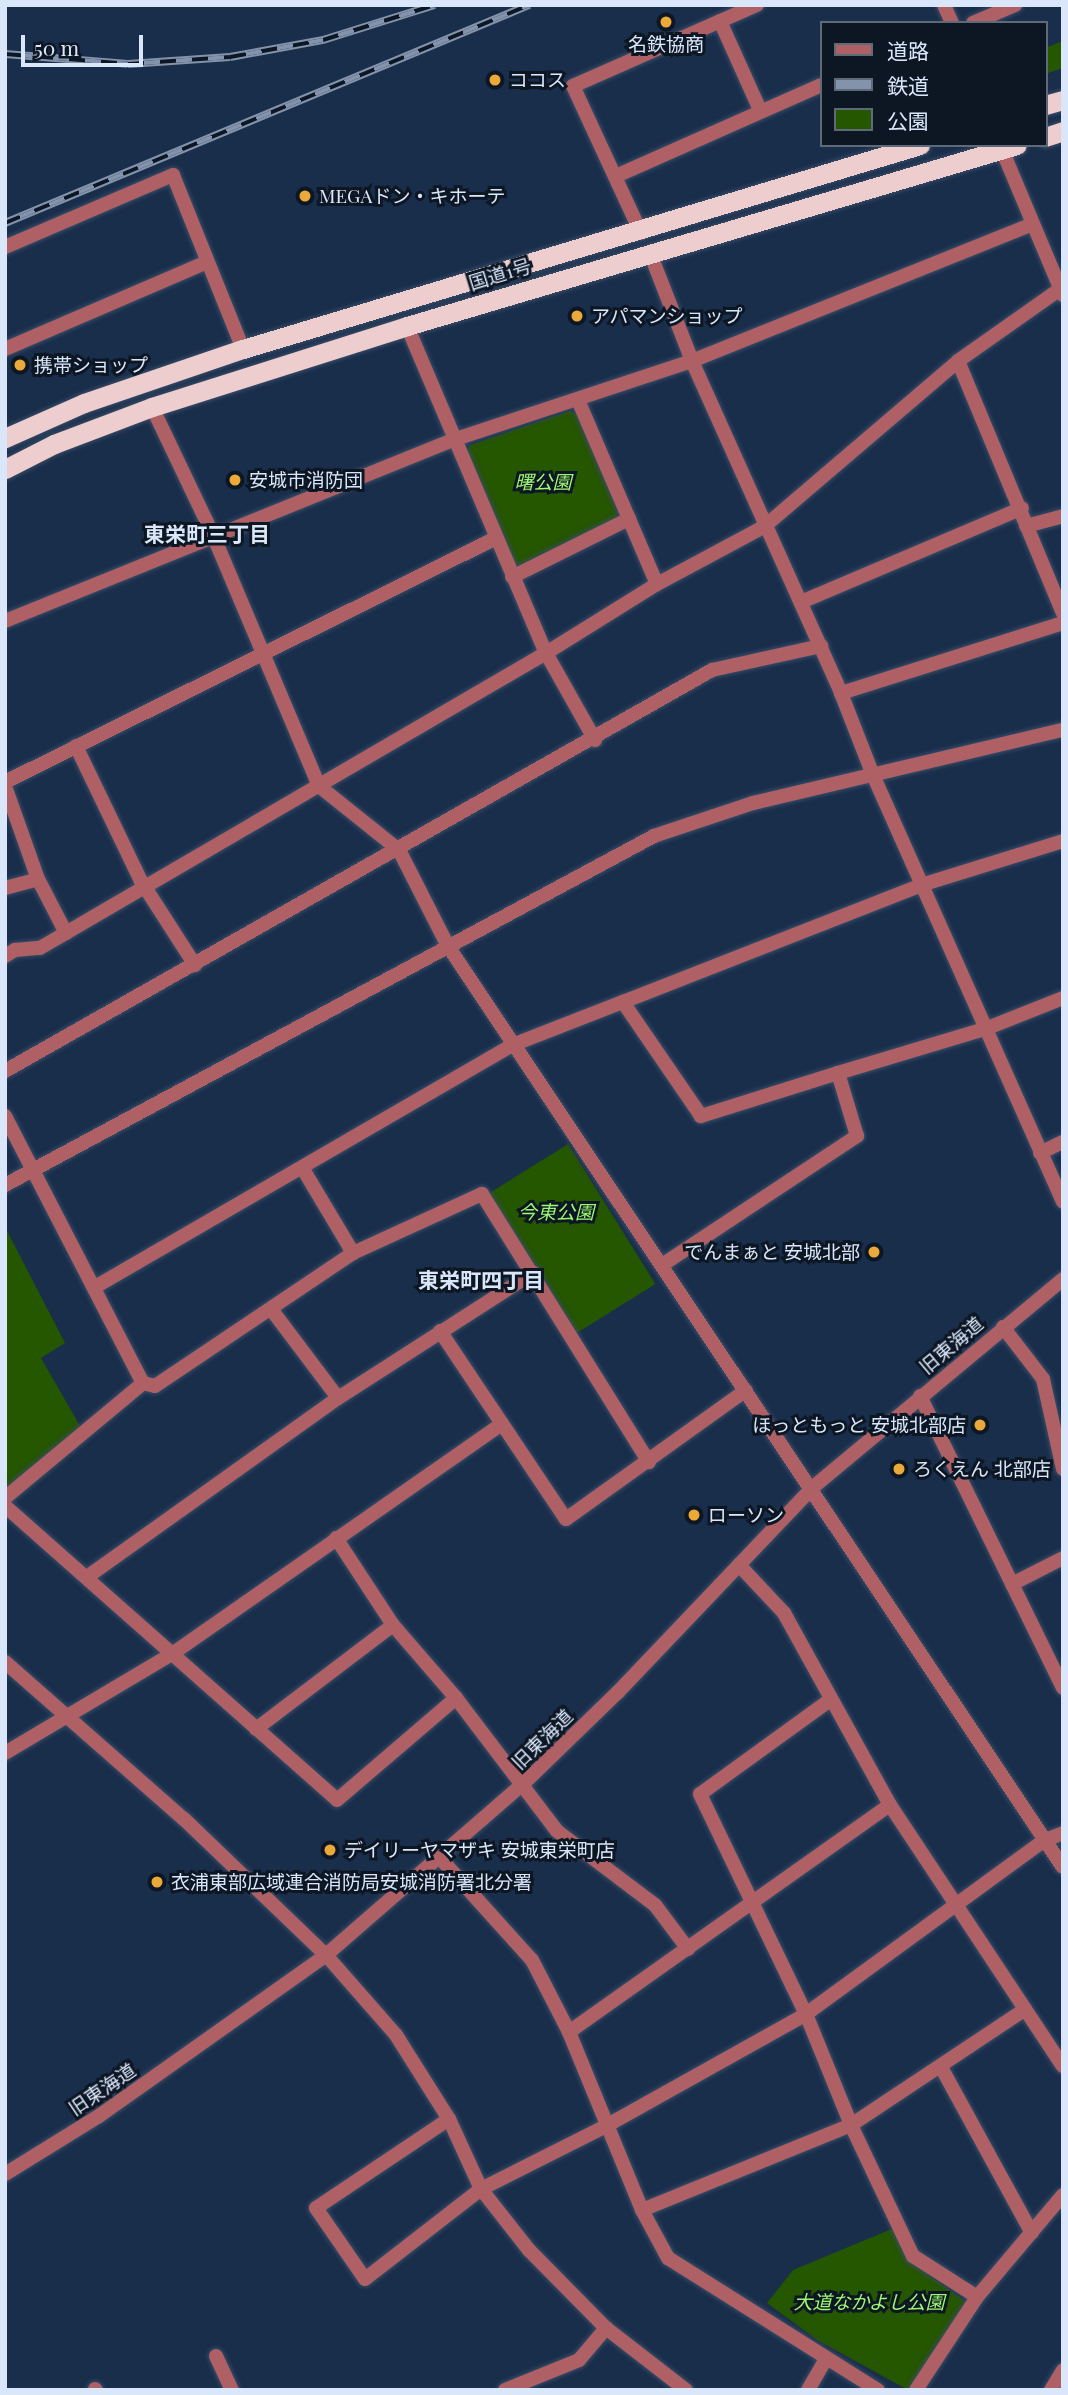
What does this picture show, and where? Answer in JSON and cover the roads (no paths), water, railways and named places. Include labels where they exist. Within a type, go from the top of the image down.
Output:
[{"type":"highway","name":"国道1号","points":[[5,438],[84,403],[243,349],[641,233],[914,147]]},
{"type":"highway","name":"国道1号","points":[[5,469],[54,444],[152,407],[407,326],[1006,147]]},
{"type":"street","points":[[641,233],[573,86],[757,5]]},
{"type":"street","points":[[944,5],[951,21]]},
{"type":"street","points":[[978,21],[1015,5]]},
{"type":"street","points":[[720,21],[760,110]]},
{"type":"street","points":[[616,176],[820,85]]},
{"type":"street","points":[[5,956],[15,950],[40,948],[546,653],[657,583],[765,526],[958,361],[1062,292],[1033,224],[1006,147]]},
{"type":"street","points":[[5,247],[173,175],[243,349]]},
{"type":"street","points":[[5,621],[456,439],[692,361],[1033,224]]},
{"type":"street","points":[[650,253],[692,361],[821,646],[873,775],[1063,1202]]},
{"type":"street","points":[[5,349],[207,262]]},
{"type":"street","points":[[407,326],[456,439],[495,539],[546,653],[595,740]]},
{"type":"street","points":[[958,361],[1022,508],[1063,613]]},
{"type":"street","points":[[578,400],[657,583]]},
{"type":"street","points":[[152,407],[213,535],[261,657],[319,786],[399,850],[448,946],[1063,1867]]},
{"type":"street","points":[[801,602],[1022,508]]},
{"type":"street","points":[[1027,526],[1063,516]]},
{"type":"street","points":[[512,577],[629,519]]},
{"type":"street","points":[[66,933],[38,878],[5,784],[76,746],[261,657],[495,539]]},
{"type":"street","points":[[841,692],[1063,623]]},
{"type":"street","points":[[5,1071],[595,740],[712,670],[821,646]]},
{"type":"street","points":[[5,1185],[654,836],[753,803],[1063,730]]},
{"type":"street","points":[[76,746],[147,886],[195,965]]},
{"type":"street","points":[[94,1287],[303,1169],[515,1044],[921,884],[1063,841]]},
{"type":"street","points":[[5,888],[38,878]]},
{"type":"street","points":[[624,1002],[701,1116],[985,1029],[1063,998]]},
{"type":"street","points":[[662,1265],[852,1142],[857,1136],[838,1073]]},
{"type":"street","points":[[5,1116],[143,1383],[155,1386],[353,1253],[482,1194],[649,1462]]},
{"type":"street","points":[[1040,1153],[1063,1142]]},
{"type":"street","points":[[303,1169],[353,1253]]},
{"type":"street","points":[[87,1577],[338,1398],[533,1273]]},
{"type":"street","name":"旧東海道","points":[[5,2174],[99,2116],[326,1955],[524,1783],[811,1489],[1063,1279]]},
{"type":"street","points":[[271,1309],[338,1398]]},
{"type":"street","points":[[1003,1327],[1043,1379],[1063,1469]]},
{"type":"street","points":[[440,1331],[566,1519],[746,1390]]},
{"type":"street","points":[[5,1498],[143,1383]]},
{"type":"street","points":[[920,1396],[1063,1688]]},
{"type":"street","points":[[5,1753],[172,1654],[502,1423]]},
{"type":"street","points":[[5,1506],[337,1800],[456,1698]]},
{"type":"street","points":[[336,1538],[393,1625],[456,1698],[524,1783],[558,1831],[655,1905],[688,1949]]},
{"type":"street","points":[[1012,1584],[1063,1558]]},
{"type":"street","points":[[739,1565],[784,1613],[890,1805],[1063,2066]]},
{"type":"street","points":[[256,1729],[393,1625]]},
{"type":"street","points":[[5,1662],[184,1819],[326,1955],[396,2035],[449,2119],[481,2189],[529,2250],[606,2328],[687,2390]]},
{"type":"street","points":[[830,1700],[700,1794],[806,2014],[851,2125],[913,2256],[976,2297]]},
{"type":"street","points":[[569,2032],[890,1805]]},
{"type":"street","points":[[449,2119],[316,2208],[365,2278],[481,2189],[606,2126],[806,2014],[1045,1840],[1063,1833]]},
{"type":"street","points":[[440,1858],[532,1960],[569,2032],[642,2210],[668,2258],[878,2390]]},
{"type":"street","points":[[642,2210],[851,2125],[1024,2010]]},
{"type":"street","points":[[941,2067],[1032,2233]]},
{"type":"street","points":[[916,2390],[976,2297],[1063,2195]]},
{"type":"street","points":[[505,2390],[541,2385],[579,2360],[606,2328]]},
{"type":"street","points":[[216,2356],[232,2390]]},
{"type":"street","points":[[808,2390],[827,2359]]},
{"type":"street","points":[[1051,2390],[1063,2370]]},
{"type":"railway","points":[[5,54],[128,64],[230,57],[323,40],[435,5]]},
{"type":"railway","points":[[5,223],[529,5]]},
{"type":"place","name":"名鉄協商","points":[[666,22]]},
{"type":"place","name":"ココス","points":[[495,80]]},
{"type":"place","name":"MEGAドン・キホーテ","points":[[305,196]]},
{"type":"place","name":"アパマンショップ","points":[[577,316]]},
{"type":"place","name":"携帯ショップ","points":[[20,365]]},
{"type":"place","name":"安城市消防団","points":[[235,480]]},
{"type":"place","name":"でんまぁと 安城北部","points":[[874,1252]]},
{"type":"place","name":"ほっともっと 安城北部店","points":[[980,1425]]},
{"type":"place","name":"ろくえん 北部店","points":[[899,1469]]},
{"type":"place","name":"ローソン","points":[[694,1515]]},
{"type":"place","name":"デイリーヤマザキ 安城東栄町店","points":[[330,1850]]},
{"type":"place","name":"衣浦東部広域連合消防局安城消防署北分署","points":[[157,1882]]},
{"type":"district","name":"東栄町三丁目","points":[[207,533]]},
{"type":"district","name":"東栄町四丁目","points":[[481,1279]]},
{"type":"park label","name":"曙公園","points":[[543,482]]},
{"type":"park label","name":"今東公園","points":[[556,1212]]},
{"type":"park label","name":"大道なかよし公園","points":[[869,2302]]}]
